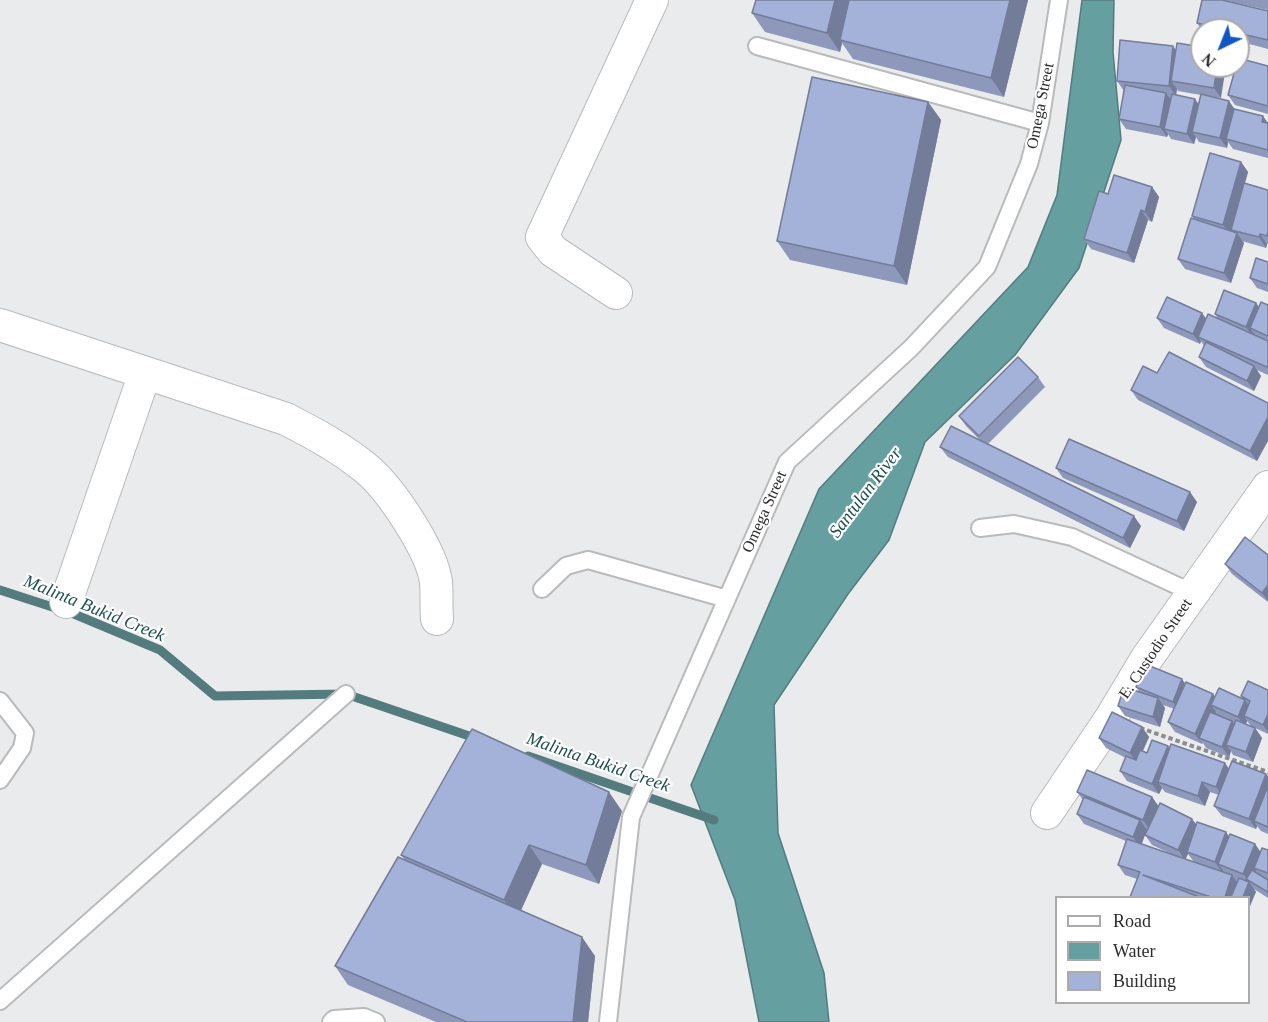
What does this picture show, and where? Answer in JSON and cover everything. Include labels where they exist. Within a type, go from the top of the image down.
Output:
[{"type":"street","points":[[616,293],[553,251],[542,237],[544,228],[652,0]]},
{"type":"street","points":[[0,325],[286,419],[329,441],[369,471],[403,513],[423,545],[436,581],[436,619]]},
{"type":"street","points":[[66,602],[145,373]]},
{"type":"street","name":"E. Custodio Street","points":[[1047,813],[1111,718],[1147,658],[1268,487]]},
{"type":"lane","name":"Omega Street","points":[[608,1022],[633,813],[787,462],[911,348],[987,267],[1029,164],[1040,123],[1059,0]]},
{"type":"lane","points":[[757,46],[1040,123]]},
{"type":"lane","points":[[980,528],[1014,524],[1072,537],[1193,593]]},
{"type":"lane","points":[[542,589],[566,566],[588,560],[727,599]]},
{"type":"lane","points":[[0,1001],[346,694]]},
{"type":"lane","points":[[0,701],[26,733],[22,748],[0,780]]},
{"type":"lane","points":[[333,1021],[364,1017],[376,1022]]},
{"type":"path","points":[[1111,718],[1268,772]]},
{"type":"water","name":"Santulan River","points":[[1082,0],[1114,0],[1113,52],[1121,140],[1079,268],[1015,355],[925,442],[889,540],[848,594],[774,705],[778,833],[824,973],[829,1022],[759,1022],[735,900],[691,785],[819,489],[1028,267],[1057,195]]},
{"type":"building","points":[[756,0],[835,0],[827,33],[752,13]]},
{"type":"building","points":[[849,0],[1010,0],[991,78],[840,40]]},
{"type":"building","points":[[1202,0],[1222,0],[1268,11],[1268,40],[1250,36],[1250,18],[1198,18]]},
{"type":"building","points":[[1120,40],[1173,46],[1169,86],[1117,81]]},
{"type":"building","points":[[1177,43],[1190,45],[1190,78],[1215,78],[1214,88],[1171,81]]},
{"type":"building","points":[[1250,61],[1268,66],[1268,106],[1228,95],[1233,78],[1250,78]]},
{"type":"building","points":[[812,77],[928,102],[894,266],[777,241]]},
{"type":"building","points":[[1125,85],[1166,93],[1160,127],[1119,119]]},
{"type":"building","points":[[1172,94],[1195,99],[1187,134],[1164,129]]},
{"type":"building","points":[[1201,94],[1229,101],[1220,138],[1192,132]]},
{"type":"building","points":[[1234,109],[1263,116],[1262,122],[1268,123],[1268,150],[1226,139]]},
{"type":"building","points":[[1210,153],[1241,162],[1223,225],[1192,216]]},
{"type":"building","points":[[1114,175],[1152,187],[1145,212],[1141,210],[1127,253],[1084,239],[1099,191],[1108,194]]},
{"type":"building","points":[[1244,183],[1268,190],[1267,236],[1260,234],[1259,237],[1231,230]]},
{"type":"building","points":[[1191,218],[1237,233],[1224,273],[1178,259]]},
{"type":"building","points":[[1256,258],[1268,262],[1268,284],[1250,278]]},
{"type":"building","points":[[1224,290],[1256,303],[1246,327],[1215,314]]},
{"type":"building","points":[[1167,297],[1202,313],[1193,334],[1157,318]]},
{"type":"building","points":[[1261,302],[1268,305],[1268,336],[1250,328]]},
{"type":"building","points":[[1208,314],[1268,341],[1267,367],[1198,337]]},
{"type":"building","points":[[1206,342],[1254,366],[1247,381],[1199,357]]},
{"type":"building","points":[[1169,352],[1268,403],[1268,417],[1250,451],[1131,390],[1143,366],[1157,373]]},
{"type":"building","points":[[1018,357],[1038,377],[979,436],[959,416]]},
{"type":"building","points":[[951,426],[1134,516],[1123,538],[940,447]]},
{"type":"building","points":[[1069,439],[1190,492],[1177,521],[1056,468]]},
{"type":"building","points":[[1245,537],[1268,555],[1268,585],[1262,593],[1225,564]]},
{"type":"building","points":[[1145,664],[1182,679],[1173,702],[1136,687]]},
{"type":"building","points":[[1248,681],[1268,690],[1268,714],[1263,725],[1244,716],[1250,701],[1241,696]]},
{"type":"building","points":[[1186,682],[1213,694],[1195,734],[1168,722]]},
{"type":"building","points":[[1124,687],[1158,698],[1153,717],[1118,706]]},
{"type":"building","points":[[1219,688],[1245,700],[1238,717],[1211,705]]},
{"type":"building","points":[[1112,712],[1142,727],[1130,753],[1099,738]]},
{"type":"building","points":[[1210,712],[1232,721],[1222,747],[1199,738]]},
{"type":"building","points":[[1236,720],[1255,728],[1246,752],[1226,745]]},
{"type":"building","points":[[472,729],[609,792],[586,865],[529,845],[504,900],[401,855]]},
{"type":"building","points":[[1152,740],[1168,746],[1152,784],[1120,771],[1126,756],[1136,760],[1140,750],[1147,753]]},
{"type":"building","points":[[1171,744],[1225,763],[1216,787],[1202,782],[1198,796],[1158,782]]},
{"type":"building","points":[[1232,761],[1266,774],[1249,819],[1214,806]]},
{"type":"building","points":[[1087,770],[1152,797],[1143,820],[1077,792]]},
{"type":"building","points":[[1268,786],[1268,827],[1254,821]]},
{"type":"building","points":[[1084,797],[1140,820],[1133,837],[1077,814]]},
{"type":"building","points":[[1160,803],[1192,819],[1178,850],[1145,835]]},
{"type":"building","points":[[1197,822],[1226,832],[1215,862],[1187,852]]},
{"type":"building","points":[[1230,834],[1255,844],[1243,874],[1218,864]]},
{"type":"building","points":[[1127,839],[1232,875],[1225,896],[1208,896],[1143,875],[1196,896],[1130,896],[1140,872],[1118,865]]},
{"type":"building","points":[[1262,848],[1268,850],[1268,873],[1254,868]]},
{"type":"building","points":[[398,857],[582,937],[573,1022],[467,1022],[335,966]]},
{"type":"building","points":[[1252,870],[1268,880],[1268,892],[1246,879]]},
{"type":"building","points":[[1239,878],[1249,882],[1243,896],[1231,896]]},
{"type":"waterway","name":"Malinta Bukid Creek","points":[[0,590],[74,614],[160,650],[215,696],[346,694],[478,739]]},
{"type":"waterway","name":"Malinta Bukid Creek","points":[[528,756],[714,820]]}]
